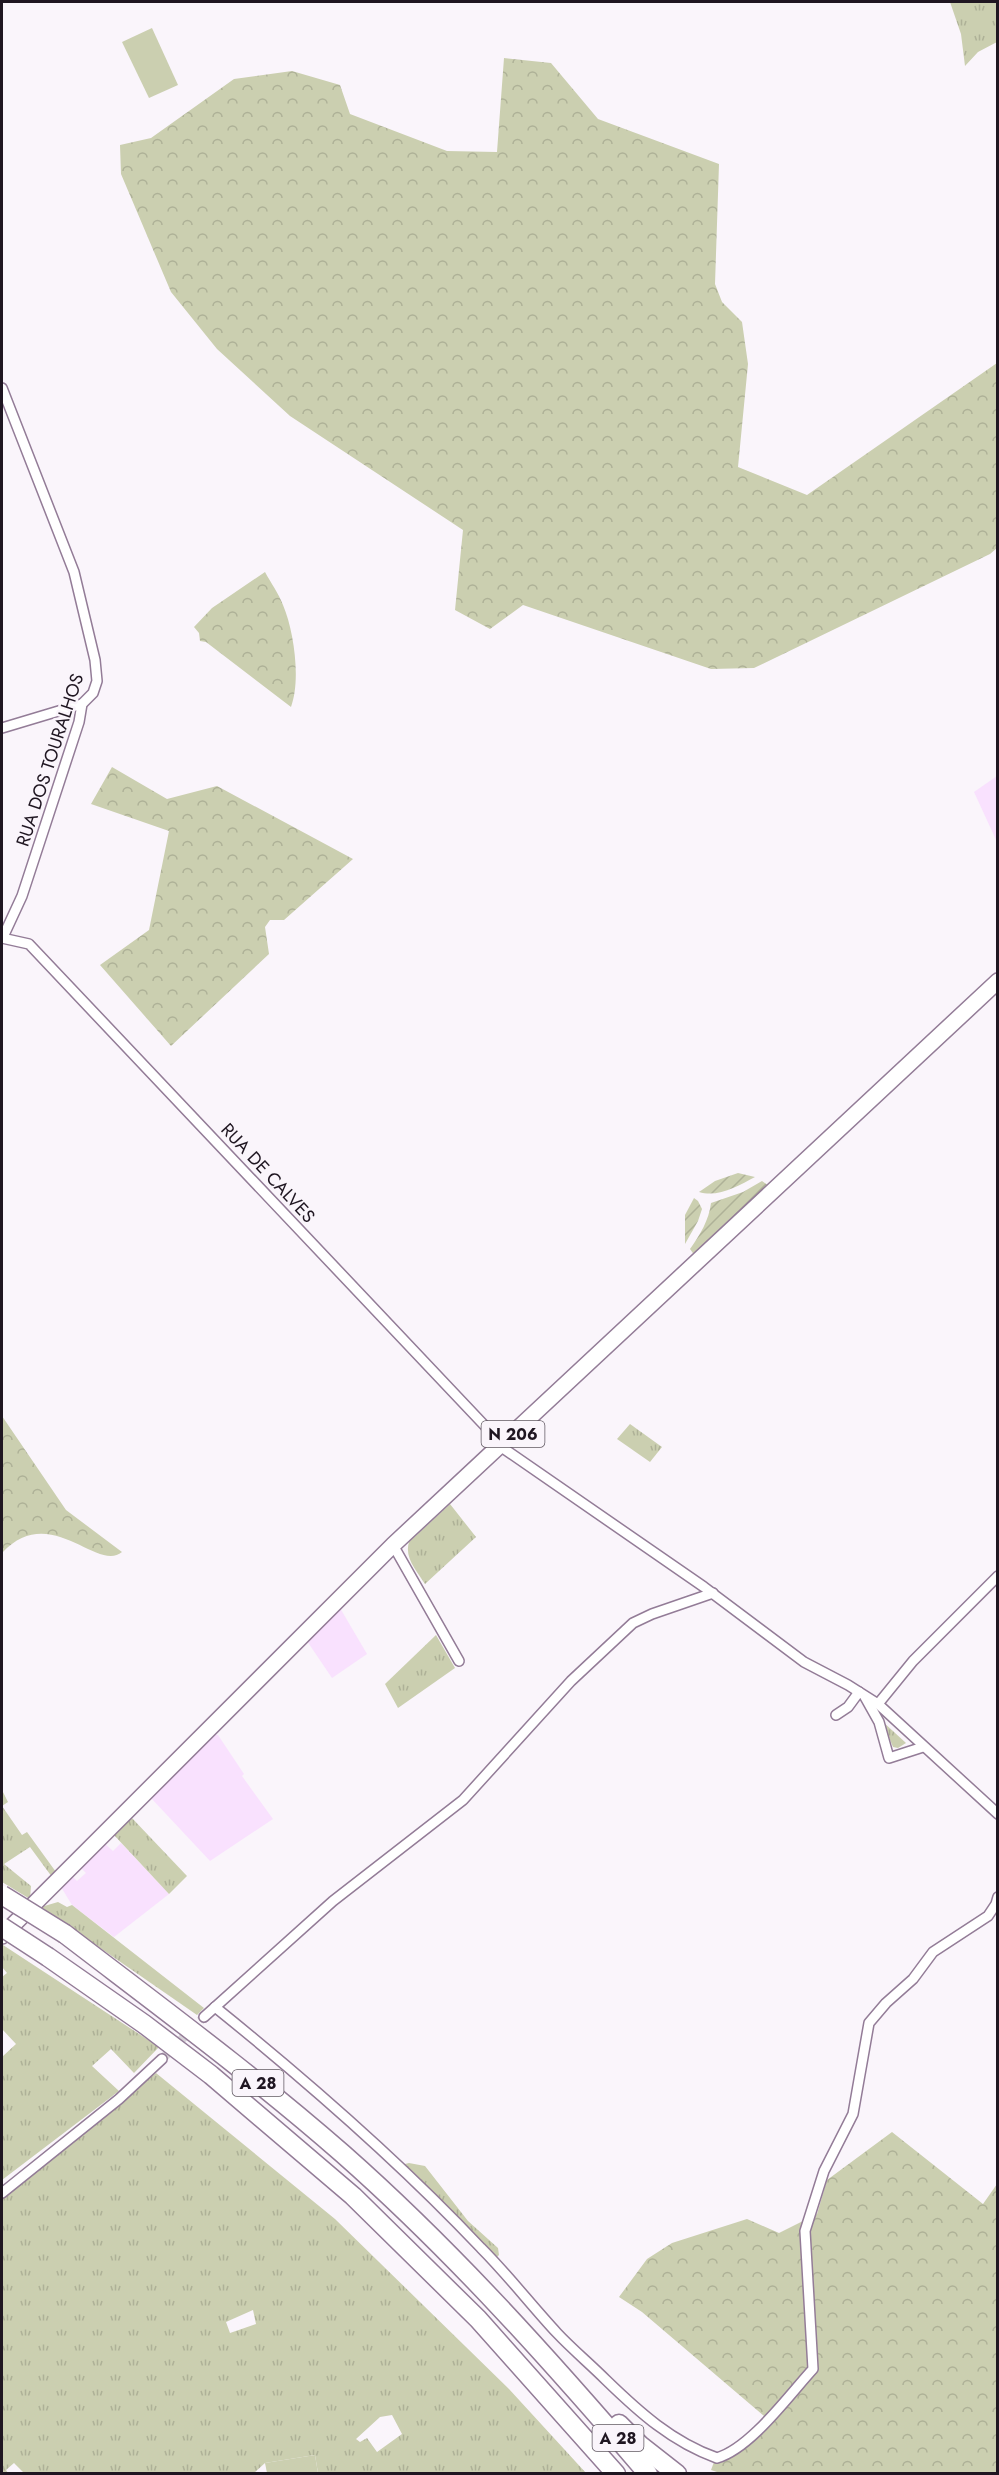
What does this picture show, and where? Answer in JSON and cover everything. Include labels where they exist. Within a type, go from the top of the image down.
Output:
[{"type":"highway","name":"A 28","points":[[2,1895],[65,1934],[271,2092],[345,2156],[449,2254],[587,2403],[648,2474]]},
{"type":"highway","name":"A 28","points":[[2,1927],[144,2024],[211,2075],[353,2196],[478,2319],[616,2474]]},
{"type":"highway","points":[[587,2403],[596,2401],[640,2445],[677,2474]]},
{"type":"main road","name":"N 206","points":[[2,1936],[393,1545],[998,981]]},
{"type":"street","name":"RUA DOS TOURALHOS","points":[[2,388],[74,572],[97,681],[93,693],[82,704],[79,722],[26,886],[2,937]]},
{"type":"street","points":[[2,728],[82,704]]},
{"type":"street","name":"RUA DE CALVES","points":[[2,937],[29,944],[477,1418],[500,1446],[712,1593],[804,1662],[878,1704],[998,1815]]},
{"type":"street","points":[[393,1545],[459,1661]]},
{"type":"street","points":[[878,1704],[913,1661],[998,1576]]},
{"type":"street","points":[[204,2018],[333,1901],[463,1800],[571,1681],[633,1623],[712,1593]]},
{"type":"street","points":[[836,1715],[861,1694],[879,1722],[889,1758],[922,1747]]},
{"type":"street","points":[[215,2007],[287,2066],[430,2196],[482,2248],[558,2334],[628,2402],[675,2438],[717,2458],[726,2455],[754,2433],[813,2369],[805,2231],[824,2171],[853,2114],[869,2023],[886,2003],[913,1979],[933,1952],[988,1916],[998,1896]]},
{"type":"street","points":[[2,2193],[119,2099],[162,2059]]},
{"type":"shaded area","points":[[997,776],[997,842],[974,792]]},
{"type":"shaded area","points":[[340,1608],[367,1654],[332,1678],[307,1641]]},
{"type":"shaded area","points":[[213,1735],[218,1735],[244,1774],[242,1776],[273,1819],[210,1861],[151,1798]]},
{"type":"shaded area","points":[[121,1843],[169,1894],[114,1937],[72,1905],[61,1887],[73,1877],[77,1881],[86,1873],[81,1868],[105,1844],[113,1851]]},
{"type":"green space","points":[[950,2],[997,2],[997,42],[978,52],[965,66],[961,34]]},
{"type":"green space","points":[[152,28],[178,85],[149,98],[122,42]]},
{"type":"green space","points":[[504,58],[551,63],[598,119],[719,164],[715,284],[722,302],[742,322],[748,364],[738,467],[807,495],[997,363],[997,548],[990,554],[754,668],[711,669],[523,605],[490,629],[455,610],[463,530],[290,416],[217,349],[171,292],[121,174],[120,145],[151,138],[234,79],[292,71],[340,85],[350,114],[447,151],[497,152]]},
{"type":"green space","points":[[265,572],[283,605],[293,642],[296,683],[291,707],[206,642],[200,641],[199,633],[194,627],[212,608]]},
{"type":"green space","points":[[112,767],[167,799],[217,786],[353,859],[284,920],[270,920],[265,927],[269,954],[171,1046],[100,965],[149,930],[169,831],[91,804]]},
{"type":"green space","points":[[738,1173],[755,1177],[721,1192],[699,1192],[715,1181]]},
{"type":"green space","points":[[762,1181],[769,1186],[695,1256],[690,1249],[704,1227],[711,1203],[743,1192]]},
{"type":"green space","points":[[694,1198],[702,1209],[685,1244],[685,1215]]},
{"type":"green space","points":[[2,1416],[66,1510],[122,1552],[112,1556],[99,1554],[54,1535],[37,1534],[20,1539],[2,1553]]},
{"type":"green space","points":[[630,1424],[662,1447],[650,1462],[617,1439]]},
{"type":"green space","points":[[450,1504],[476,1537],[425,1584],[410,1559],[409,1542]]},
{"type":"green space","points":[[436,1635],[455,1668],[398,1708],[385,1684]]},
{"type":"green space","points":[[882,1721],[906,1743],[898,1748],[893,1747]]},
{"type":"green space","points":[[2,1790],[8,1802],[2,1806]]},
{"type":"green space","points":[[2,1806],[22,1835],[27,1832],[56,1872],[52,1877],[30,1847],[4,1864],[31,1886],[30,1899],[2,1882]]},
{"type":"green space","points":[[131,1817],[187,1876],[169,1894],[114,1835]]},
{"type":"green space","points":[[58,1902],[67,1907],[72,1905],[204,2008],[197,2015],[41,1907]]},
{"type":"green space","points":[[3,1945],[159,2047],[134,2073],[111,2049],[92,2066],[119,2091],[2,2180],[2,2057],[16,2044],[2,2029],[2,1977],[7,1973],[2,1967]]},
{"type":"green space","points":[[156,2073],[335,2219],[509,2389],[586,2473],[318,2473],[315,2455],[265,2463],[254,2473],[25,2474],[14,2463],[6,2470],[8,2473],[2,2474],[2,2196]],"holes":[[[253,2310],[256,2324],[230,2333],[226,2322]],[[392,2415],[402,2434],[377,2452],[367,2438],[360,2442],[356,2439],[380,2417]]]},
{"type":"green space","points":[[892,2132],[983,2204],[997,2184],[997,2473],[723,2474],[711,2470],[714,2462],[728,2458],[770,2421],[642,2312],[619,2297],[647,2259],[672,2243],[747,2219],[779,2233],[817,2214],[827,2180]]},
{"type":"green space","points":[[409,2163],[425,2166],[468,2221],[498,2248],[499,2255],[495,2259],[401,2165]]},
{"type":"green space","points":[[315,2455],[318,2473],[267,2473],[265,2463]]},
{"type":"tunnel","points":[[162,2059],[204,2017]]}]
